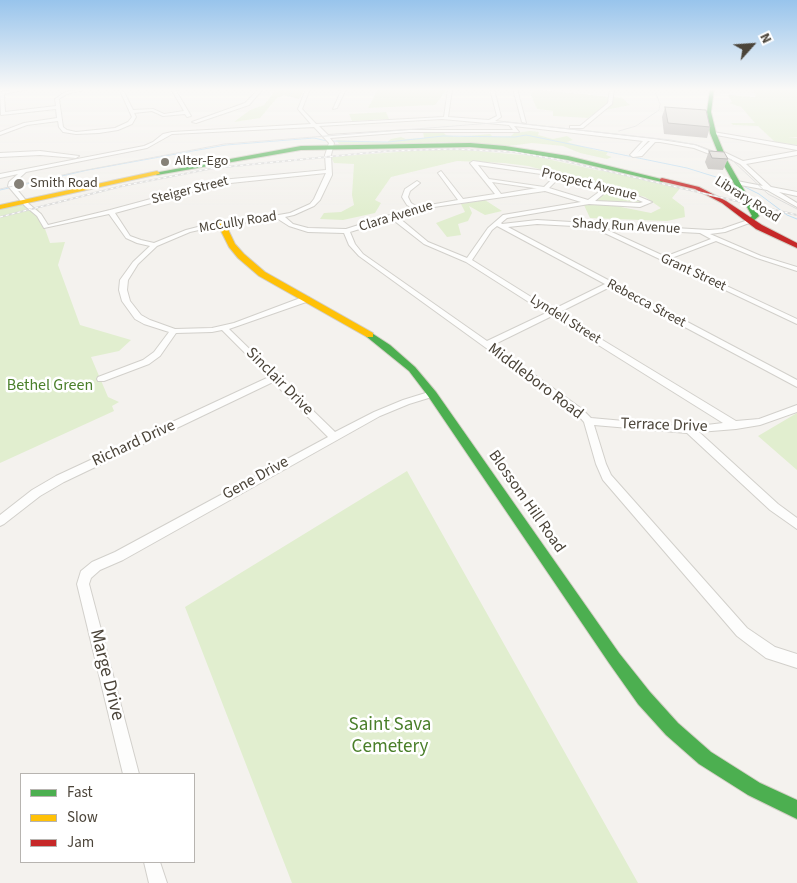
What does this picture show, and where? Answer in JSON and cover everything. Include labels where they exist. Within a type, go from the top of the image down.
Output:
[{"type":"street","points":[[64,130],[90,133],[103,130]]},
{"type":"street","points":[[0,176],[145,147],[168,134],[215,130]]},
{"type":"street","points":[[319,130],[329,142],[409,131],[516,130]]},
{"type":"street","points":[[563,130],[654,140],[689,146],[723,155],[742,163],[769,189],[797,205]]},
{"type":"street","points":[[713,133],[797,148]]},
{"type":"street","points":[[713,133],[737,183],[756,216],[750,221]]},
{"type":"street","points":[[647,140],[633,154],[640,155],[654,140]]},
{"type":"street","name":"McCully Road","points":[[306,299],[250,321],[224,328],[174,331],[138,317],[126,300],[123,290],[124,280],[130,270],[155,245],[188,231],[221,223],[280,217],[303,210],[317,200],[329,171],[329,142]]},
{"type":"street","name":"Library Road","points":[[0,207],[139,176],[329,142],[470,145],[558,156],[697,188],[724,202],[773,235],[797,246]]},
{"type":"street","points":[[0,155],[40,153],[90,158]]},
{"type":"street","points":[[742,163],[797,153]]},
{"type":"street","name":"Prospect Avenue","points":[[486,180],[473,163],[559,176],[607,188],[649,202],[640,205],[589,202],[505,216],[498,224]]},
{"type":"street","points":[[24,171],[11,183],[24,201]]},
{"type":"street","name":"Steiger Street","points":[[24,201],[39,215],[46,227],[111,212],[221,182],[329,171]]},
{"type":"street","points":[[441,173],[462,201]]},
{"type":"street","points":[[545,189],[559,176]]},
{"type":"street","points":[[486,180],[506,181],[545,189],[589,202],[607,188]]},
{"type":"street","points":[[486,180],[499,196]]},
{"type":"street","points":[[417,183],[407,190],[405,197],[409,204],[417,209]]},
{"type":"street","points":[[737,183],[797,194]]},
{"type":"street","name":"Clara Avenue","points":[[280,217],[291,224],[308,230],[346,231],[394,218],[417,209],[545,189]]},
{"type":"street","points":[[111,212],[128,237],[139,242],[155,245]]},
{"type":"street","name":"Lyndell Street","points":[[394,218],[426,243],[468,261],[736,426]]},
{"type":"street","name":"Shady Run Avenue","points":[[498,224],[537,222],[700,231],[723,230],[750,221]]},
{"type":"street","name":"Blossom Hill Road","points":[[221,223],[232,245],[249,264],[274,282],[375,338],[412,369],[432,394],[614,658],[644,698],[672,730],[705,758],[754,789],[797,810]]},
{"type":"street","points":[[468,261],[498,224]]},
{"type":"street","name":"Rebecca Street","points":[[498,224],[797,384]]},
{"type":"street","name":"Grant Street","points":[[589,224],[797,322]]},
{"type":"street","name":"Middleboro Road","points":[[346,231],[352,245],[361,254],[486,346],[579,411],[588,421],[601,464],[614,484],[742,632],[771,652],[797,661]]},
{"type":"street","points":[[700,231],[773,262],[797,269]]},
{"type":"street","points":[[669,258],[716,239]]},
{"type":"street","points":[[486,346],[611,284]]},
{"type":"street","name":"Sinclair Drive","points":[[224,328],[334,437]]},
{"type":"street","points":[[102,379],[146,362],[157,354],[174,331]]},
{"type":"street","name":"Richard Drive","points":[[0,521],[36,493],[60,479],[275,378]]},
{"type":"street","name":"Gene Drive","points":[[85,575],[96,566],[168,530],[334,437],[390,408],[432,394]]},
{"type":"street","name":"Terrace Drive","points":[[588,421],[690,430],[760,422],[797,408]]},
{"type":"street","points":[[690,430],[754,490],[797,524]]},
{"type":"street","name":"Marge Drive","points":[[85,575],[83,584],[130,773]]},
{"type":"street","points":[[152,863],[158,883]]},
{"type":"green space","points":[[762,130],[797,130],[797,137],[788,138],[797,138],[797,145],[775,142]]},
{"type":"green space","points":[[423,132],[443,132],[446,135],[457,137],[490,134],[493,137],[511,136],[514,133],[539,132],[538,135],[553,139],[567,136],[573,140],[567,142],[595,150],[628,155],[608,152],[606,155],[612,157],[607,159],[580,153],[563,146],[532,143],[509,146],[443,142],[376,145],[339,144],[336,140],[387,142],[401,137],[406,139],[424,138]]},
{"type":"green space","points":[[424,150],[465,150],[534,156],[682,186],[672,198],[684,207],[685,217],[667,221],[590,218],[584,205],[601,203],[651,213],[661,208],[645,197],[528,166],[457,161],[391,177],[375,200],[381,203],[375,213],[343,220],[320,219],[324,213],[341,212],[354,205],[352,195],[354,164],[334,163],[331,157]]},
{"type":"green space","points":[[608,189],[644,202],[599,201],[596,199]]},
{"type":"green space","points":[[485,200],[502,211],[485,215],[469,206],[472,213],[468,221],[458,224],[461,235],[447,237],[436,223],[465,212],[461,204]]},
{"type":"green space","name":"Bethel Green","points":[[22,203],[30,211],[38,209],[50,243],[65,242],[58,265],[80,325],[131,340],[119,351],[91,357],[108,397],[119,402],[112,406],[114,411],[0,463],[0,208]]},
{"type":"green space","points":[[797,413],[797,470],[758,436]]},
{"type":"green space","name":"Saint Sava Cemetery","points":[[407,471],[638,883],[292,883],[185,607]]},
{"type":"building","points":[[709,151],[724,152],[728,159],[712,158]]},
{"type":"waterway","points":[[0,190],[88,170],[226,145],[314,138],[327,141],[388,142],[443,136],[515,137],[526,135],[687,168],[732,182]]},
{"type":"waterway","points":[[745,187],[759,194],[787,215],[797,219]]},
{"type":"tram line","points":[[0,189],[76,172],[224,144],[400,130]]},
{"type":"tram line","points":[[581,130],[671,140],[696,145],[732,160],[768,194],[797,209]]},
{"type":"railway","points":[[0,217],[122,186],[214,168],[387,151],[454,149],[513,152],[560,160],[797,215]]},
{"type":"traffic: fast","points":[[712,130],[724,160],[756,216],[750,221]]},
{"type":"traffic: fast","points":[[157,173],[301,148],[470,145],[505,148],[568,158],[662,180]]},
{"type":"traffic: fast","points":[[370,335],[412,369],[432,394],[614,658],[644,698],[672,729],[705,758],[754,789],[797,810]]},
{"type":"traffic: slow","points":[[0,207],[157,173]]},
{"type":"traffic: slow","points":[[221,223],[232,245],[241,256],[262,274],[370,335]]},
{"type":"traffic: jam","points":[[662,180],[697,188],[724,202],[759,227],[797,246]]},
{"type":"place","name":"Alter-Ego","points":[[165,162]]},
{"type":"place","name":"Smith Road","points":[[19,184]]}]
